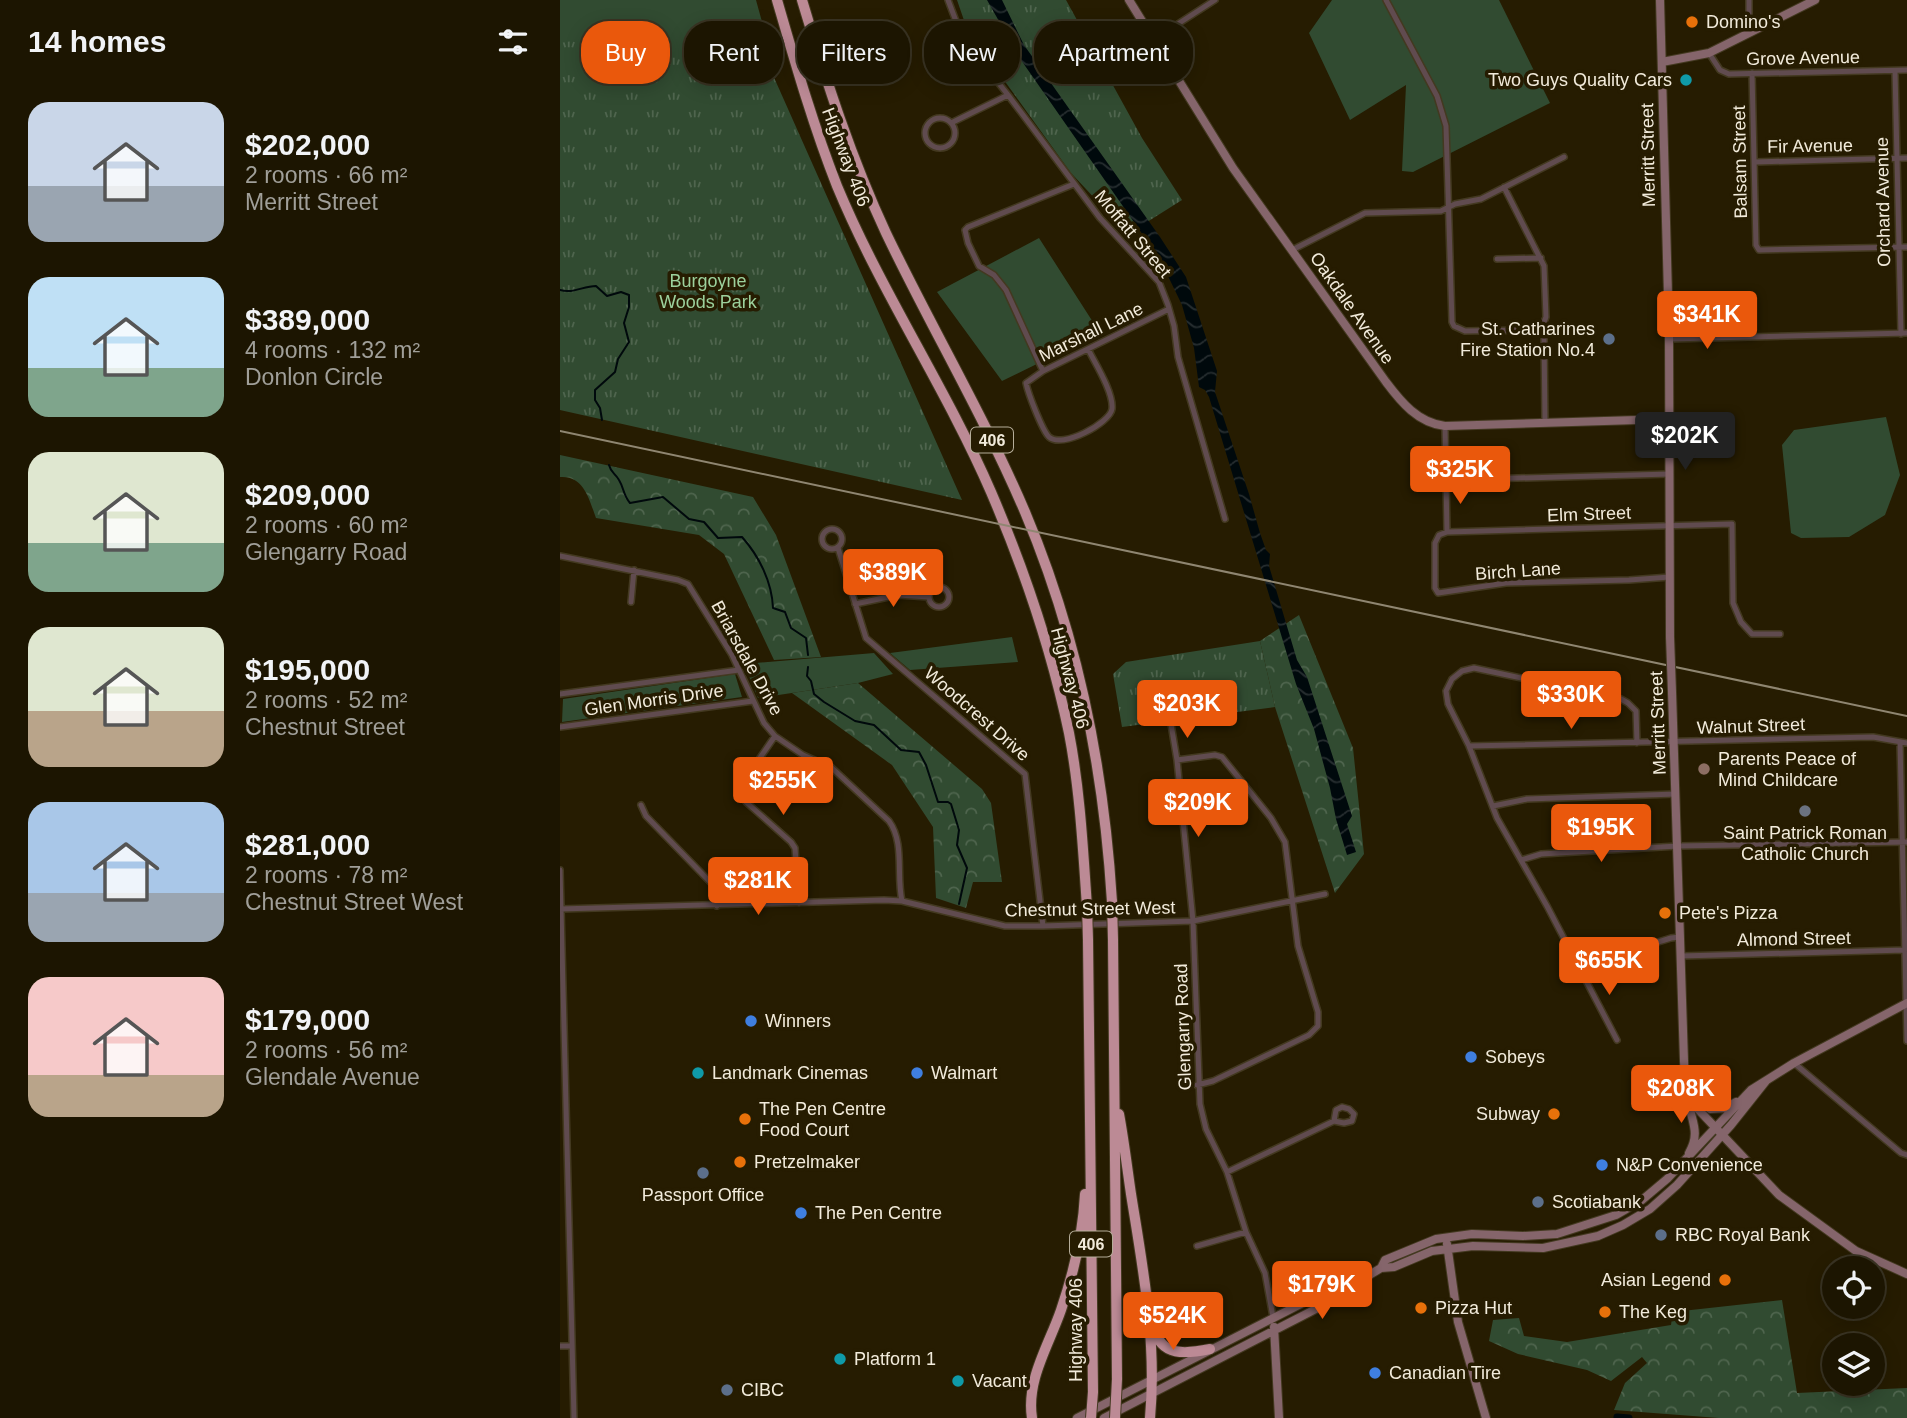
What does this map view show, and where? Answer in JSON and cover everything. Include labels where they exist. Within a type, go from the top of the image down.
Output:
[{"type":"highway","name":"Highway 406","points":[[777,0],[805,96],[837,185],[991,492],[1034,606],[1069,735],[1082,834],[1087,906],[1093,1392],[1091,1418]]},
{"type":"highway","name":"Highway 406","points":[[802,0],[846,141],[887,234],[998,451],[1026,515],[1055,595],[1077,671],[1096,760],[1109,844],[1114,940],[1115,1418]]},
{"type":"highway","points":[[1115,1089],[1155,1332],[1164,1347],[1178,1353],[1210,1349]]},
{"type":"highway","points":[[1031,1418],[1031,1393],[1038,1367],[1061,1309],[1083,1227],[1090,1096]]},
{"type":"highway","points":[[1148,1297],[1151,1328],[1150,1380],[1153,1393],[1150,1418]]},
{"type":"street","name":"Moffatt Street","points":[[948,0],[967,43],[1100,218],[1160,282],[1169,309],[1178,357],[1225,519]]},
{"type":"street","name":"Oakdale Avenue","points":[[1129,0],[1142,21]]},
{"type":"street","points":[[1182,21],[1215,0]]},
{"type":"street","points":[[1386,0],[1437,96],[1446,125],[1451,312],[1454,326],[1465,331],[1540,332],[1544,336],[1545,422]]},
{"type":"street","name":"Merritt Street","points":[[1660,0],[1669,339],[1670,637],[1684,1062],[1689,1095],[1695,1106],[1780,1195],[1856,1251],[1907,1274]]},
{"type":"street","points":[[1749,0],[1749,31]]},
{"type":"street","points":[[1662,62],[1709,53],[1815,0]]},
{"type":"street","name":"Grove Avenue","points":[[1709,53],[1720,70],[1729,74],[1907,70]]},
{"type":"street","name":"Orchard Avenue","points":[[1895,71],[1904,333]]},
{"type":"street","name":"Balsam Street","points":[[1752,73],[1756,245],[1759,250],[1899,248]]},
{"type":"street","name":"Oakdale Avenue","points":[[1180,84],[1233,168],[1403,404],[1423,418],[1445,426],[1669,419]]},
{"type":"street","points":[[951,123],[955,137],[949,145],[940,148],[931,145],[926,132],[929,123],[938,119],[951,123],[1008,94]]},
{"type":"street","points":[[1292,250],[1365,213],[1447,209],[1455,204],[1481,199],[1564,157]]},
{"type":"street","name":"Fir Avenue","points":[[1755,162],[1907,158]]},
{"type":"street","points":[[1043,370],[1006,290],[994,275],[979,266],[965,230],[1074,184]]},
{"type":"street","points":[[1504,187],[1544,266],[1546,317],[1540,332]]},
{"type":"street","points":[[1899,248],[1907,247]]},
{"type":"street","points":[[1497,259],[1541,258]]},
{"type":"street","name":"Marshall Lane","points":[[1088,349],[1112,402],[1112,410],[1107,418],[1067,442],[1058,442],[1049,437],[1026,383],[1043,370],[1169,309]]},
{"type":"street","points":[[1669,339],[1904,333]]},
{"type":"street","points":[[1445,426],[1447,532]]},
{"type":"street","points":[[1446,480],[1670,474]]},
{"type":"street","name":"Elm Street","points":[[1447,532],[1731,524],[1733,603],[1741,622],[1752,634],[1780,634]]},
{"type":"street","name":"Birch Lane","points":[[1447,532],[1439,535],[1435,543],[1435,588],[1438,593],[1506,583],[1670,577]]},
{"type":"street","name":"Woodcrest Drive","points":[[838,548],[866,638],[1025,774],[1043,926]]},
{"type":"street","name":"Briarsdale Drive","points":[[560,556],[634,570],[688,584],[739,670],[764,723],[775,736],[803,755],[832,768],[889,821],[898,838],[899,888],[902,901]]},
{"type":"street","points":[[631,602],[634,570]]},
{"type":"street","points":[[855,604],[898,595],[929,597]]},
{"type":"street","points":[[1617,1040],[1512,847],[1448,704],[1446,691],[1452,679],[1462,671],[1474,668],[1621,699],[1636,711],[1637,743]]},
{"type":"street","name":"Glen Morris Drive","points":[[560,694],[739,670]]},
{"type":"street","name":"Glen Morris Drive","points":[[560,727],[753,701]]},
{"type":"street","name":"Glengarry Road","points":[[1171,724],[1193,921],[1198,1085],[1206,1129],[1227,1172],[1246,1232],[1265,1273],[1273,1317]]},
{"type":"street","points":[[775,736],[742,784],[741,794],[746,802],[795,848],[799,903]]},
{"type":"street","name":"Walnut Street","points":[[1469,746],[1873,737],[1907,743]]},
{"type":"street","points":[[1900,741],[1907,1041]]},
{"type":"street","points":[[1177,761],[1215,755],[1223,757],[1279,830],[1287,855],[1298,946],[1318,1012],[1318,1026],[1309,1035],[1213,1081],[1198,1085]]},
{"type":"street","points":[[1493,806],[1527,799],[1676,794]]},
{"type":"street","points":[[641,805],[646,816],[715,887],[717,906]]},
{"type":"street","points":[[1521,860],[1541,854],[1678,846],[1904,842]]},
{"type":"street","points":[[560,870],[574,1418]]},
{"type":"street","name":"Chestnut Street West","points":[[561,909],[902,901],[1005,926],[1043,926],[1193,921],[1325,894]]},
{"type":"street","points":[[1578,967],[1680,937]]},
{"type":"street","name":"Almond Street","points":[[1681,956],[1905,950]]},
{"type":"street","points":[[1689,1095],[1703,1106],[1716,1110],[1727,1108],[1794,1063],[1906,1004]]},
{"type":"street","points":[[1794,1063],[1901,1153],[1907,1155]]},
{"type":"street","points":[[1104,1418],[1343,1294],[1381,1268],[1394,1267],[1424,1254],[1447,1249],[1473,1246],[1544,1248],[1598,1236],[1632,1220],[1662,1199],[1766,1081]]},
{"type":"street","points":[[1683,1162],[1693,1146],[1696,1132],[1689,1095]]},
{"type":"street","points":[[1381,1268],[1385,1260],[1423,1243],[1446,1237],[1472,1234],[1541,1236],[1584,1227],[1632,1206],[1667,1179],[1719,1132],[1744,1096]]},
{"type":"street","points":[[1227,1172],[1334,1121]]},
{"type":"street","points":[[1197,1246],[1246,1232]]},
{"type":"street","points":[[1446,1237],[1458,1322],[1486,1418]]},
{"type":"street","points":[[1077,1418],[1336,1286],[1351,1286]]},
{"type":"street","points":[[1273,1317],[1279,1418]]},
{"type":"street","points":[[560,1346],[572,1346]]},
{"type":"green space","points":[[560,0],[756,0],[762,21],[684,21],[684,63],[670,62],[670,21],[581,21],[581,56],[560,55]]},
{"type":"green space","points":[[957,0],[1066,0],[1078,21],[1034,21],[1034,84],[1112,84],[1142,138],[1182,200],[1128,234],[1071,173],[1007,84],[1020,84],[1020,21],[964,21]]},
{"type":"green space","points":[[1332,0],[1499,0],[1550,103],[1413,172],[1402,171],[1406,85],[1350,120],[1309,33]]},
{"type":"green space","name":"Burgoyne Woods Park","points":[[581,40],[581,84],[670,84],[670,43],[684,47],[684,84],[777,84],[962,500],[560,410],[560,43]]},
{"type":"green space","points":[[1039,238],[1100,333],[1002,381],[937,292]]},
{"type":"green space","points":[[1886,417],[1900,475],[1885,515],[1849,537],[1801,538],[1791,533],[1782,445],[1794,430]]},
{"type":"green space","points":[[560,455],[753,497],[776,535],[821,657],[774,660],[724,554],[699,535],[596,518],[588,496],[580,484],[568,477],[560,477]]},
{"type":"green space","points":[[1299,615],[1353,748],[1364,854],[1335,893],[1275,707],[1260,641]]},
{"type":"green space","points":[[1012,637],[1018,662],[910,670],[890,653]]},
{"type":"green space","points":[[1260,641],[1275,707],[1122,727],[1113,674],[1126,662]]},
{"type":"green space","points":[[874,653],[893,674],[858,683],[758,698],[744,664]]},
{"type":"green space","points":[[735,674],[742,697],[562,722],[563,699]]},
{"type":"green space","points":[[858,683],[982,789],[991,803],[1002,882],[973,882],[966,908],[936,898],[933,827],[892,765],[792,693]]},
{"type":"green space","points":[[1782,1300],[1797,1393],[1822,1392],[1822,1396],[1885,1396],[1885,1389],[1907,1388],[1907,1418],[1719,1418],[1614,1410],[1625,1383],[1647,1363],[1642,1357],[1611,1381],[1587,1370],[1518,1354],[1489,1341],[1493,1320],[1519,1318],[1524,1336],[1567,1342],[1671,1325],[1673,1312]]},
{"type":"water","points":[[987,0],[1002,0],[1012,21],[999,21]]},
{"type":"water","points":[[1020,37],[1034,59],[1034,79],[1021,60]]},
{"type":"water","points":[[1038,84],[1052,84],[1186,277],[1217,371],[1215,392],[1260,533],[1270,554],[1269,566],[1297,660],[1307,677],[1352,816],[1347,824],[1356,852],[1347,855],[1314,729],[1296,684],[1209,397],[1205,390],[1199,387],[1194,348],[1182,305],[1143,235]]},
{"type":"waterway","points":[[560,290],[596,286],[607,296],[621,292],[629,295],[629,307],[624,323],[629,342],[618,359],[615,372],[595,390],[595,400],[602,420]]},
{"type":"waterway","points":[[609,465],[630,503],[663,497],[689,519],[704,522],[718,538],[742,537],[764,570],[773,608],[785,612],[791,628],[806,638],[808,655]]},
{"type":"waterway","points":[[808,667],[807,676],[814,694],[824,702],[855,721],[874,725],[901,750],[919,752],[938,802],[951,804],[959,830],[957,845],[967,868],[959,904]]},
{"type":"waterway","points":[[1617,1417],[1629,1418]]},
{"type":"railway","points":[[560,431],[1907,716]]},
{"type":"place","name":"Domino's","points":[[1692,22]]},
{"type":"place","name":"Two Guys Quality Cars","points":[[1686,80]]},
{"type":"place","name":"St. Catharines Fire Station No.4","points":[[1609,339]]},
{"type":"place","name":"Parents Peace of Mind Childcare","points":[[1704,769]]},
{"type":"place","name":"Saint Patrick Roman Catholic Church","points":[[1805,811]]},
{"type":"place","name":"Pete's Pizza","points":[[1665,913]]},
{"type":"place","name":"Winners","points":[[751,1021]]},
{"type":"place","name":"Sobeys","points":[[1471,1057]]},
{"type":"place","name":"Landmark Cinemas","points":[[698,1073]]},
{"type":"place","name":"Walmart","points":[[917,1073]]},
{"type":"place","name":"Subway","points":[[1554,1114]]},
{"type":"place","name":"The Pen Centre Food Court","points":[[745,1119]]},
{"type":"place","name":"Pretzelmaker","points":[[740,1162]]},
{"type":"place","name":"N&P Convenience","points":[[1602,1165]]},
{"type":"place","name":"Passport Office","points":[[703,1173]]},
{"type":"place","name":"Scotiabank","points":[[1538,1202]]},
{"type":"place","name":"The Pen Centre","points":[[801,1213]]},
{"type":"place","name":"RBC Royal Bank","points":[[1661,1235]]},
{"type":"place","name":"Asian Legend","points":[[1725,1280]]},
{"type":"place","name":"Pizza Hut","points":[[1421,1308]]},
{"type":"place","name":"The Keg","points":[[1605,1312]]},
{"type":"place","name":"Platform 1","points":[[840,1359]]},
{"type":"place","name":"Canadian Tire","points":[[1375,1373]]},
{"type":"place","name":"Vacant","points":[[958,1381]]},
{"type":"place","name":"CIBC","points":[[727,1390]]}]
